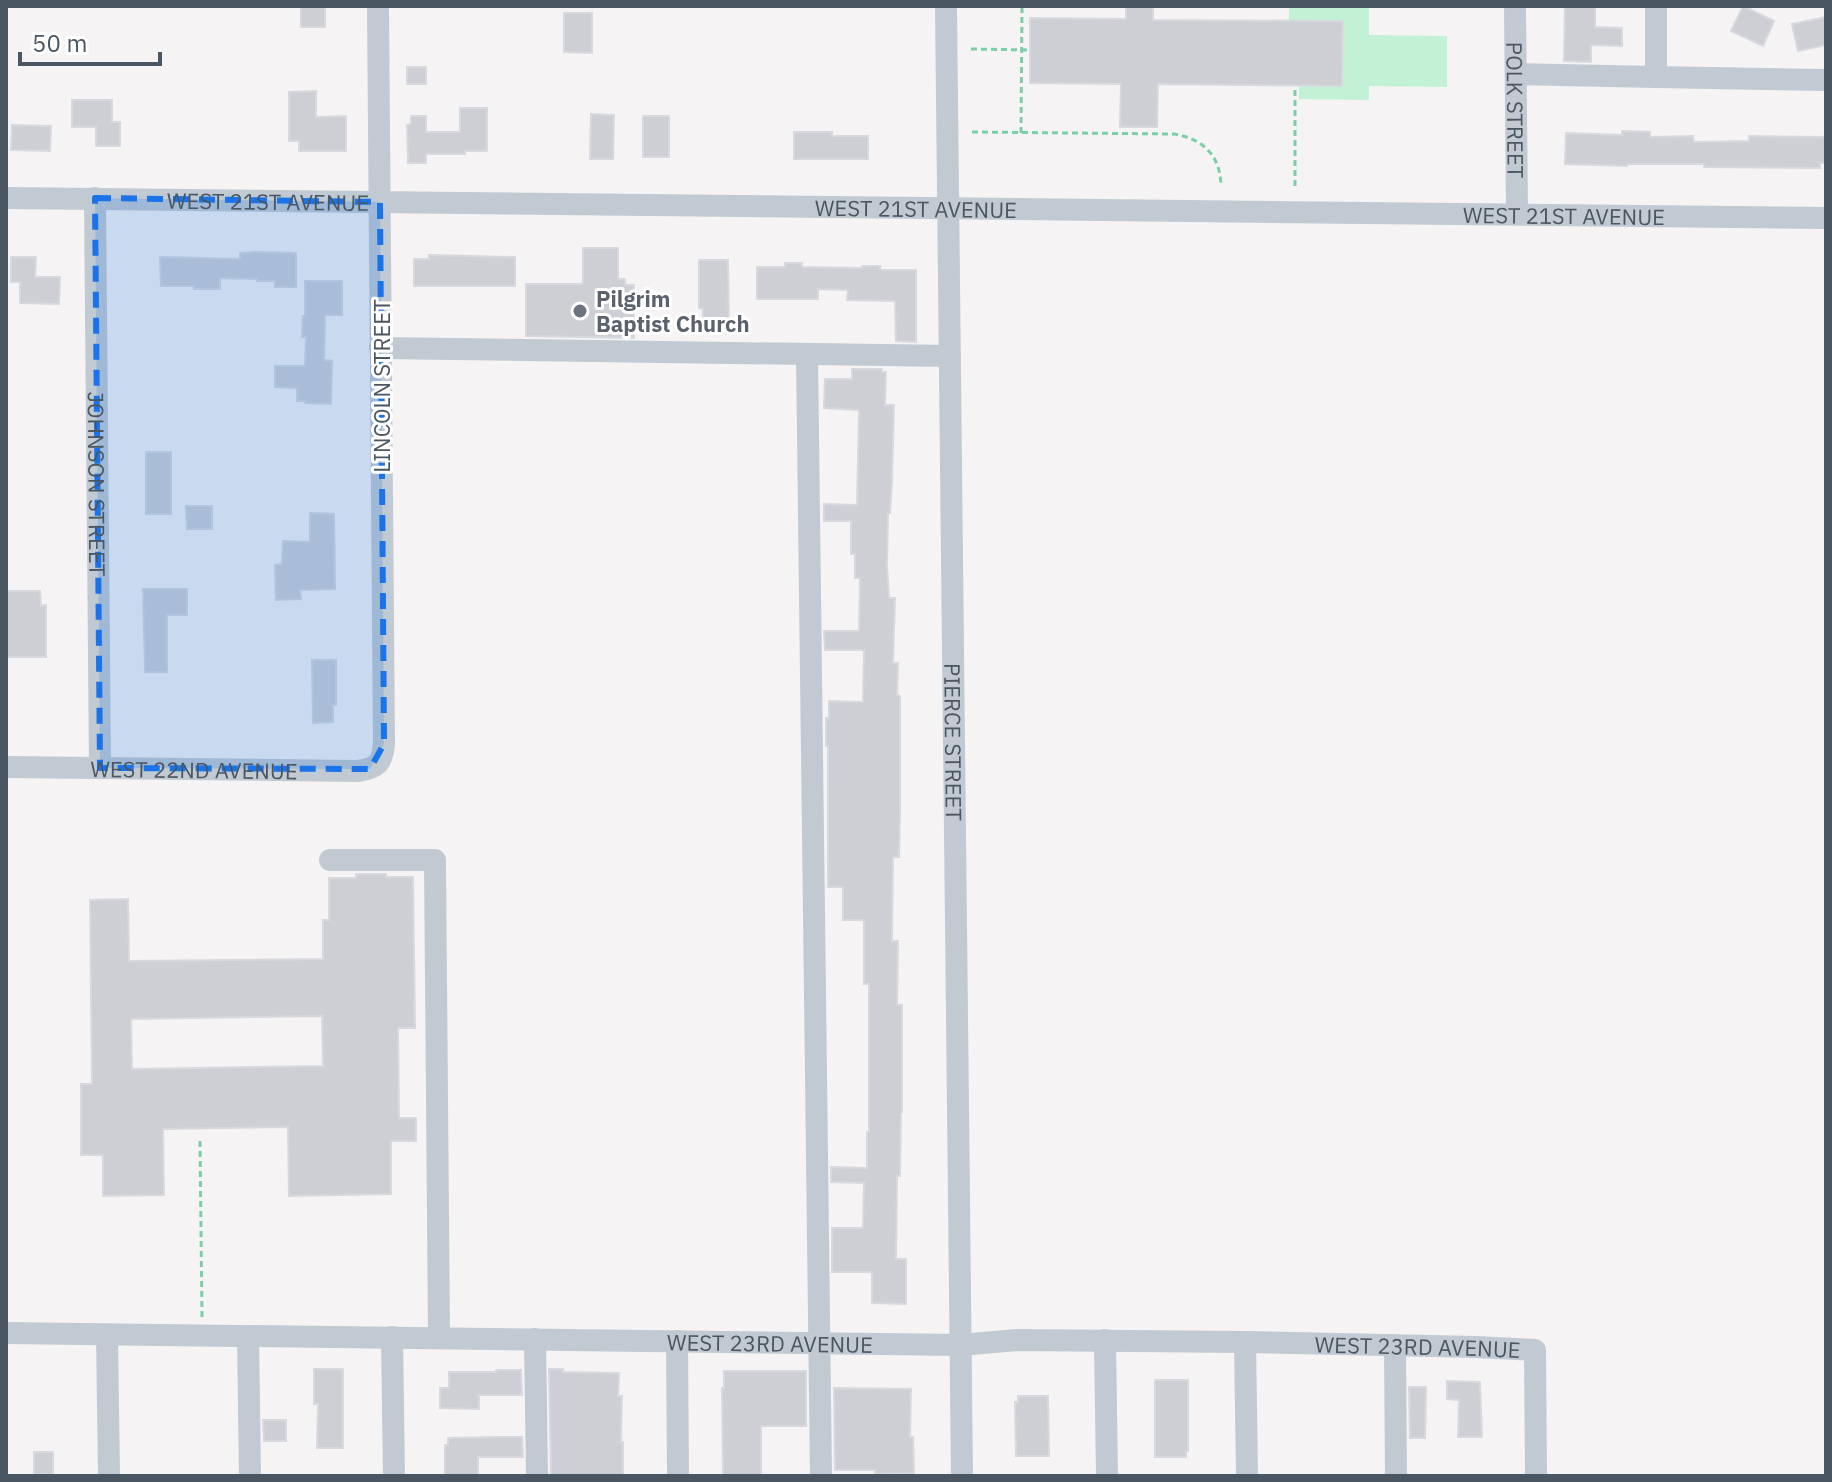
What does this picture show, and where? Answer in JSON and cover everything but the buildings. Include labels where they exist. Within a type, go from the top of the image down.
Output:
[{"type":"street","name":"LINCOLN STREET","points":[[378,6],[384,744],[378,764]]},
{"type":"street","name":"PIERCE STREET","points":[[946,6],[962,1476]]},
{"type":"street","name":"POLK STREET","points":[[1515,6],[1517,214]]},
{"type":"street","points":[[1656,6],[1656,77]]},
{"type":"street","points":[[1516,74],[1826,80]]},
{"type":"street","name":"WEST 21ST AVENUE","points":[[6,198],[1826,218]]},
{"type":"street","name":"JOHNSON STREET","points":[[95,198],[100,768]]},
{"type":"street","points":[[380,348],[950,356]]},
{"type":"street","points":[[807,354],[821,1476]]},
{"type":"street","name":"WEST 22ND AVENUE","points":[[6,767],[358,771],[378,764]]},
{"type":"street","points":[[330,860],[435,860],[439,1338]]},
{"type":"street","name":"WEST 23RD AVENUE","points":[[6,1333],[960,1345],[1017,1340],[1105,1340],[1535,1350],[1536,1476]]},
{"type":"street","points":[[107,1335],[109,1476]]},
{"type":"street","points":[[248,1336],[250,1476]]},
{"type":"street","points":[[392,1337],[394,1476]]},
{"type":"street","points":[[535,1339],[537,1476]]},
{"type":"street","points":[[1105,1340],[1107,1476]]},
{"type":"street","points":[[677,1341],[678,1476]]},
{"type":"street","points":[[1245,1342],[1247,1476]]},
{"type":"street","points":[[1395,1345],[1396,1476]]},
{"type":"path","points":[[1021,133],[1022,6]]},
{"type":"path","points":[[971,49],[1030,50]]},
{"type":"path","points":[[1295,86],[1295,186]]},
{"type":"path","points":[[972,132],[1174,134],[1198,141],[1211,152],[1221,185]]},
{"type":"path","points":[[200,1141],[203,1335]]},
{"type":"highlighted area","points":[[95,198],[380,202],[384,744],[370,769],[100,768]]},
{"type":"green space","points":[[1289,6],[1369,7],[1369,35],[1447,36],[1447,87],[1369,86],[1369,100],[1299,99],[1299,86],[1342,86],[1343,22],[1289,21]]},
{"type":"place","name":"Pilgrim Baptist Church","points":[[580,311]]}]
